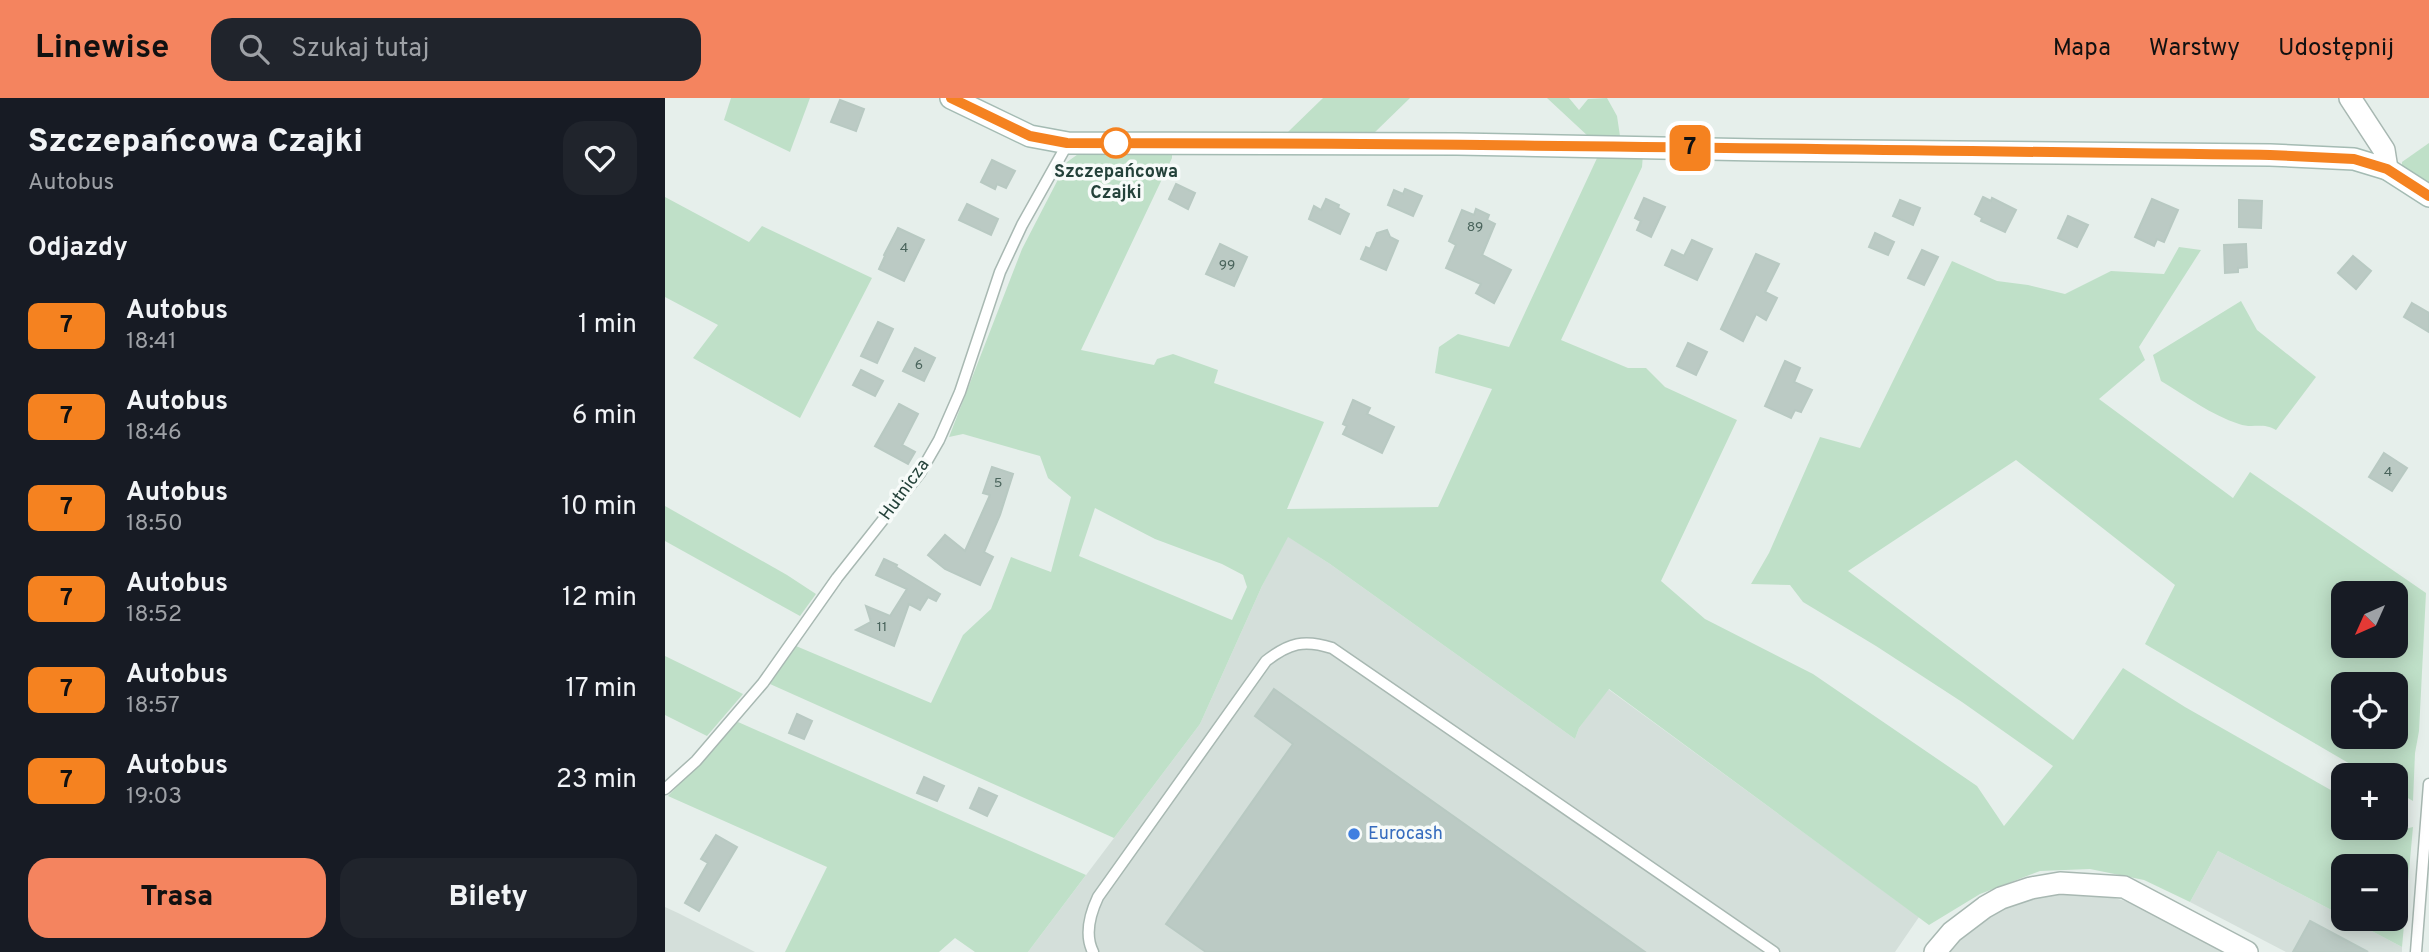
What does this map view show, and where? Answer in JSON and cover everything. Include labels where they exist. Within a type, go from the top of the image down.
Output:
[{"type":"street","points":[[951,98],[1030,136],[1067,143],[1458,144],[2270,155],[2354,159],[2387,169],[2429,196]]},
{"type":"street","points":[[2350,98],[2384,150],[2387,169]]},
{"type":"street","points":[[1935,952],[1952,932],[2001,898],[2031,888],[2060,883],[2124,887],[2247,952]]},
{"type":"lane","name":"Hutnicza","points":[[665,789],[696,761],[763,683],[837,578],[920,472],[939,440],[960,392],[1000,272],[1022,225],[1067,143]]},
{"type":"lane","points":[[1093,952],[1088,928],[1098,897],[1266,661],[1282,649],[1314,642],[1332,648],[1774,952]]},
{"type":"lane","points":[[2416,952],[2429,785]]},
{"type":"shaded area","points":[[1287,536],[1575,739],[1579,728],[1608,689],[1919,917],[1895,952],[1028,952],[1200,724]]},
{"type":"shaded area","points":[[2218,851],[2331,910],[2331,931],[2372,931],[2402,947],[2402,952],[2286,952],[2190,902]]},
{"type":"shaded area","points":[[2058,893],[2100,894],[2132,903],[2227,952],[1943,952],[1987,915],[2028,898]]},
{"type":"shaded area","points":[[665,907],[678,913],[755,952],[665,952]]},
{"type":"green space","points":[[731,98],[810,98],[790,152],[724,120]]},
{"type":"green space","points":[[1323,98],[1410,98],[1372,135],[1288,132]]},
{"type":"green space","points":[[1547,98],[1569,98],[1579,110],[1588,99],[1607,98],[1617,116],[1620,136],[1589,137]]},
{"type":"green space","points":[[2429,143],[2429,183],[2402,169],[2402,162]]},
{"type":"green space","points":[[1172,150],[1172,158],[1081,350],[1154,365],[1157,359],[1173,354],[1218,370],[1214,383],[1324,422],[1287,509],[1438,507],[1492,389],[1435,373],[1439,347],[1458,334],[1509,347],[1598,156],[1643,154],[1642,167],[1561,340],[1628,368],[1646,368],[1665,387],[1737,420],[1661,581],[1705,619],[1813,674],[1977,786],[2004,826],[2053,766],[1962,702],[1803,602],[1790,585],[1751,584],[1769,553],[1820,437],[1860,448],[1952,261],[1997,281],[2065,294],[2111,271],[2164,274],[2179,247],[2201,250],[2139,347],[2145,360],[2099,399],[2233,498],[2250,472],[2426,593],[2413,801],[2408,798],[2408,763],[2348,763],[2145,644],[2175,585],[2016,460],[1848,571],[2073,740],[2123,668],[2185,707],[2331,790],[2331,840],[2408,840],[2408,828],[2413,827],[2408,882],[2408,854],[2331,854],[2331,910],[2218,851],[2190,902],[2144,880],[2090,869],[2040,871],[1980,894],[1929,925],[1609,689],[1579,728],[1575,739],[1288,537],[1262,586],[1200,724],[1114,838],[770,684],[796,646],[931,703],[963,635],[991,609],[1011,557],[1051,572],[1071,497],[1048,478],[1040,456],[963,434],[949,437],[1022,249],[1067,162],[1081,152]],"holes":[[[1095,508],[1155,539],[1222,564],[1243,575],[1247,587],[1232,620],[1079,556]]]},
{"type":"green space","points":[[665,197],[749,242],[762,226],[872,278],[800,418],[693,358],[718,325],[665,297]]},
{"type":"green space","points":[[2241,301],[2257,330],[2316,377],[2276,430],[2266,426],[2239,424],[2199,405],[2161,381],[2153,355]]},
{"type":"green space","points":[[665,506],[816,594],[800,616],[665,541]]},
{"type":"green space","points":[[665,656],[743,694],[707,736],[665,715]]},
{"type":"green space","points":[[738,722],[1086,875],[1028,952],[975,952],[955,938],[939,952],[785,952],[827,867],[668,796]]},
{"type":"green space","points":[[2372,931],[2403,931],[2402,947]]},
{"type":"building","points":[[840,100],[864,109],[856,131],[831,122]]},
{"type":"building","points":[[992,160],[1015,171],[1006,188],[997,184],[995,189],[981,182]]},
{"type":"building","points":[[1176,184],[1195,193],[1188,209],[1169,199]]},
{"type":"building","points":[[1405,189],[1422,196],[1413,216],[1388,205],[1394,190],[1403,194]]},
{"type":"building","points":[[1983,197],[1991,201],[1992,198],[2016,210],[2005,232],[1981,221],[1982,218],[1975,214]]},
{"type":"building","points":[[1644,198],[1665,207],[1651,237],[1637,230],[1641,221],[1635,218]]},
{"type":"building","points":[[1326,199],[1349,214],[1340,234],[1309,219],[1314,206],[1321,210]]},
{"type":"building","points":[[2152,199],[2178,210],[2164,242],[2157,239],[2154,246],[2135,237]]},
{"type":"building","points":[[1900,200],[1920,208],[1913,225],[1893,216]]},
{"type":"building","points":[[2239,200],[2262,201],[2261,228],[2239,227]]},
{"type":"building","points":[[967,204],[998,219],[991,235],[959,220]]},
{"type":"building","points":[[1476,209],[1489,215],[1487,220],[1495,224],[1482,255],[1511,270],[1494,303],[1476,293],[1481,284],[1446,268],[1456,245],[1449,241],[1462,210],[1474,215]]},
{"type":"building","points":[[2068,216],[2088,225],[2077,247],[2058,238]]},
{"type":"building","points":[[898,228],[924,240],[904,281],[879,269]]},
{"type":"building","points":[[1387,230],[1390,237],[1398,241],[1386,270],[1361,259],[1366,247],[1370,249],[1377,233]]},
{"type":"building","points":[[1875,233],[1894,242],[1888,255],[1869,247]]},
{"type":"building","points":[[1692,240],[1712,249],[1697,280],[1665,265],[1672,250],[1684,256]]},
{"type":"building","points":[[1220,244],[1247,257],[1234,286],[1206,274]]},
{"type":"building","points":[[2246,244],[2247,267],[2238,268],[2238,272],[2225,273],[2224,245]]},
{"type":"building","points":[[1922,250],[1938,257],[1924,285],[1908,278]]},
{"type":"building","points":[[1756,254],[1779,264],[1765,292],[1777,298],[1766,320],[1756,314],[1743,341],[1721,329]]},
{"type":"building","points":[[2353,256],[2371,271],[2356,289],[2338,273]]},
{"type":"building","points":[[2412,303],[2429,313],[2429,332],[2404,317]]},
{"type":"building","points":[[878,322],[893,329],[877,363],[861,356]]},
{"type":"building","points":[[1688,343],[1707,352],[1696,375],[1677,366]]},
{"type":"building","points":[[915,348],[935,358],[924,381],[903,371]]},
{"type":"building","points":[[1785,361],[1800,368],[1794,382],[1812,390],[1801,412],[1795,410],[1791,418],[1765,406]]},
{"type":"building","points":[[861,370],[883,381],[875,396],[853,385]]},
{"type":"building","points":[[1353,400],[1370,408],[1367,414],[1394,427],[1382,453],[1343,434],[1347,426],[1343,424]]},
{"type":"building","points":[[899,404],[918,414],[902,445],[915,452],[908,464],[875,446]]},
{"type":"building","points":[[2384,453],[2407,468],[2392,491],[2369,477]]},
{"type":"building","points":[[992,467],[1013,474],[1000,515],[984,552],[993,557],[980,585],[945,569],[928,555],[945,535],[965,551],[990,495],[983,493]]},
{"type":"building","points":[[884,559],[940,594],[936,601],[928,597],[920,610],[909,604],[894,646],[856,630],[871,622],[866,606],[890,616],[907,589],[876,575]]},
{"type":"building","name":"Eurocash","points":[[1274,689],[1645,952],[1206,952],[1166,924],[1293,744],[1255,716]]},
{"type":"building","points":[[797,714],[812,721],[804,739],[789,733]]},
{"type":"building","points":[[924,777],[944,786],[937,801],[917,793]]},
{"type":"building","points":[[979,788],[997,796],[987,816],[970,808]]},
{"type":"building","points":[[716,835],[737,847],[699,911],[685,903],[708,863],[701,859]]},
{"type":"building","points":[[2310,921],[2368,952],[2293,952]]},
{"type":"bus line","name":"7","points":[[951,98],[1030,136],[1067,143],[1458,144],[2270,155],[2354,159],[2387,169],[2429,196]]},
{"type":"place","name":"Szczepańcowa Czajki","points":[[1116,143]]},
{"type":"place","name":"Eurocash","points":[[1354,834]]}]
